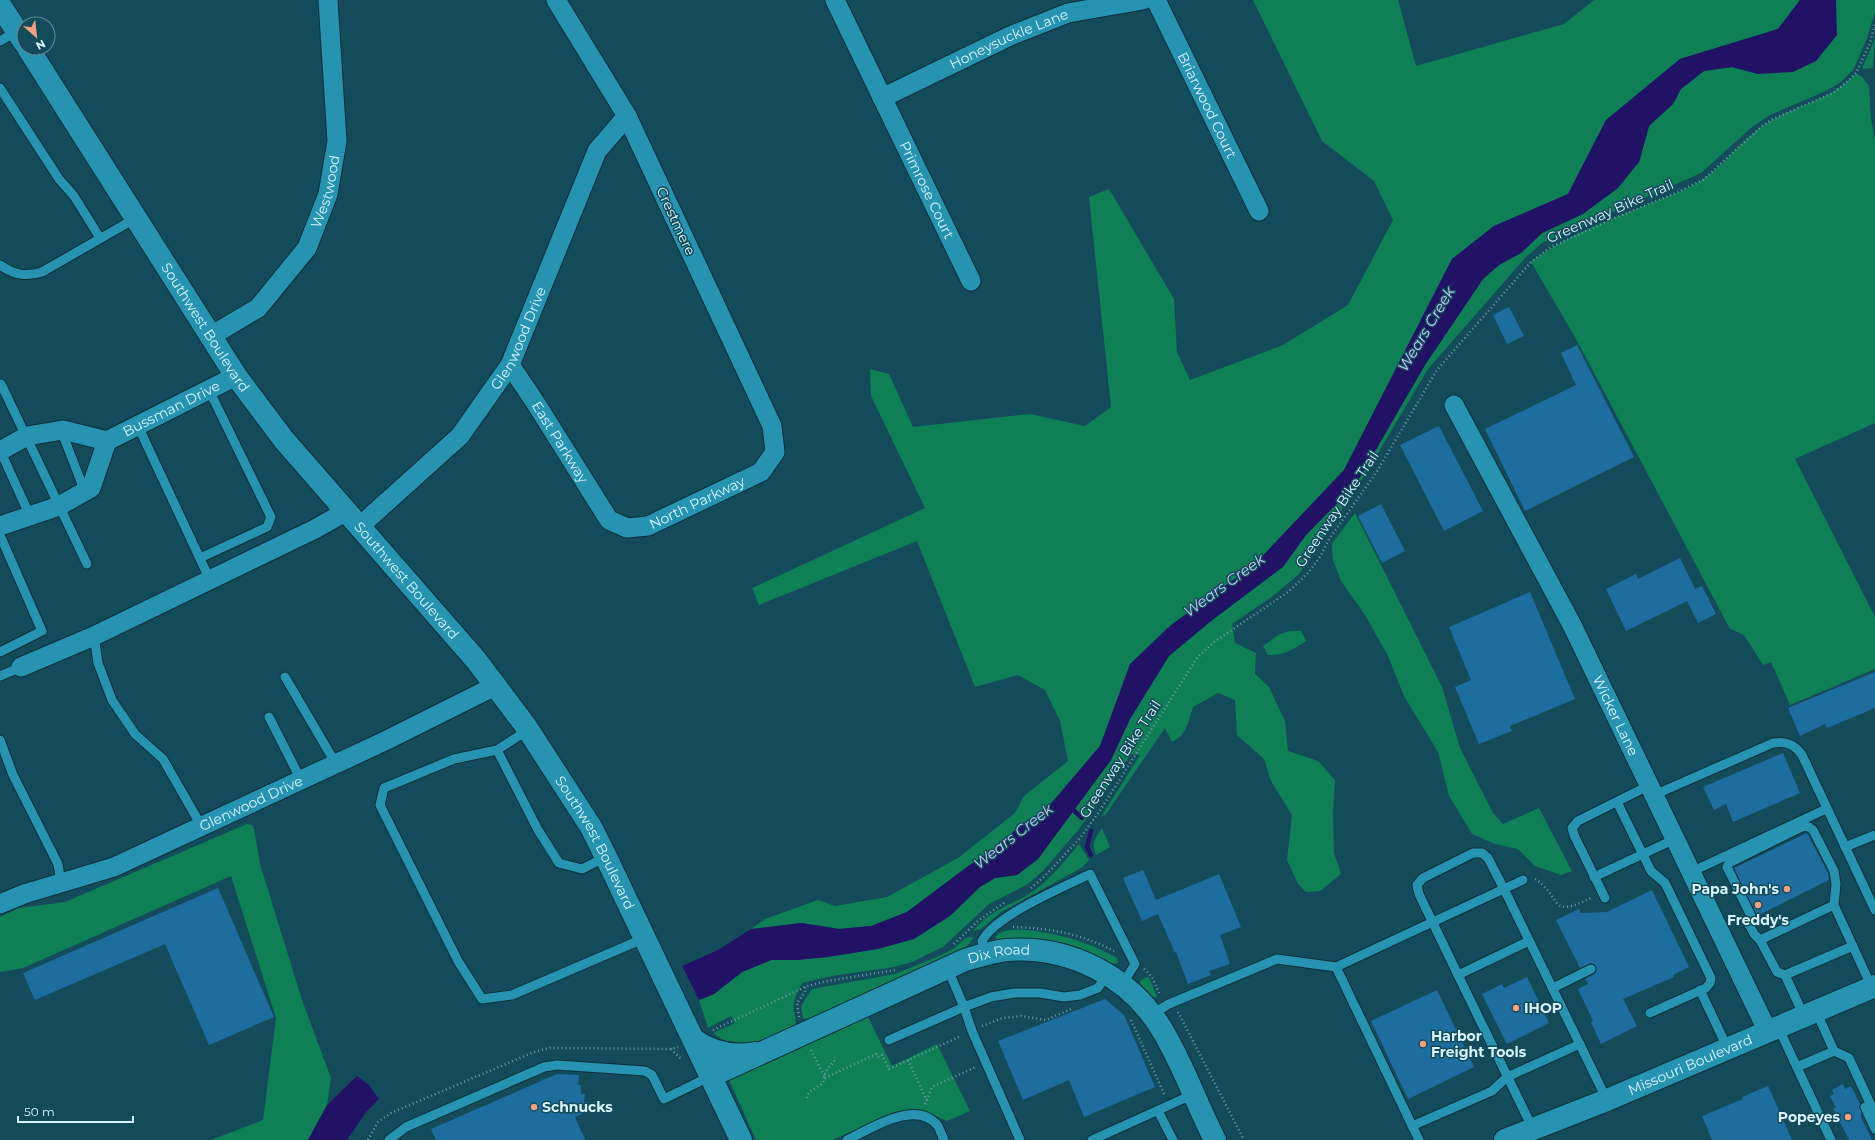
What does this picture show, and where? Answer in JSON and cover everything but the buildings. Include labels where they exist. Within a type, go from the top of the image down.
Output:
[{"type":"main road","name":"Southwest Boulevard","points":[[0,5],[16,38]]},
{"type":"main road","name":"Southwest Boulevard","points":[[28,56],[136,218],[236,376],[284,440],[354,518],[476,660],[528,730],[591,827],[645,938],[701,1036],[711,1076],[741,1140]]},
{"type":"main road","name":"Dix Road","points":[[711,1076],[965,960],[1006,950],[1024,950],[1060,954],[1076,959],[1115,980],[1152,1014],[1164,1034],[1184,1098],[1215,1140]]},
{"type":"main road","name":"Missouri Boulevard","points":[[1505,1140],[1607,1100],[1873,987]]},
{"type":"main road","points":[[701,1036],[711,1051],[743,1055],[770,1050]]},
{"type":"street","name":"Westwood","points":[[211,336],[258,308],[307,248],[328,194],[337,141],[328,0]]},
{"type":"street","name":"Crestmere","points":[[556,0],[627,116],[772,426],[776,452]]},
{"type":"street","name":"Primrose Court","points":[[835,0],[971,281]]},
{"type":"street","name":"Honeysuckle Lane","points":[[882,98],[1010,36],[1068,13],[1142,0]]},
{"type":"street","name":"Briarwood Court","points":[[1156,0],[1259,211]]},
{"type":"street","name":"Glenwood Drive","points":[[21,667],[94,636],[316,529],[354,518],[460,436],[510,365],[597,151],[627,116]]},
{"type":"street","name":"East Parkway","points":[[510,365],[609,520]]},
{"type":"street","name":"Bussman Drive","points":[[0,451],[27,436],[60,430],[107,441],[236,376]]},
{"type":"street","name":"Wicker Lane","points":[[1454,405],[1572,625],[1691,872],[1773,1030]]},
{"type":"street","name":"Bussman Drive","points":[[85,492],[91,488],[107,441]]},
{"type":"street","name":"North Parkway","points":[[609,520],[627,528],[648,526],[761,472],[776,452]]},
{"type":"street","points":[[0,526],[58,506],[85,492]]},
{"type":"street","name":"Glenwood Drive","points":[[0,904],[24,894],[114,867],[336,764],[495,686]]},
{"type":"lane","points":[[0,88],[59,178],[74,196],[100,238]]},
{"type":"lane","points":[[0,265],[16,274],[33,275],[50,267],[136,218]]},
{"type":"lane","points":[[1,384],[87,564]]},
{"type":"lane","points":[[200,558],[267,527],[271,516],[209,390]]},
{"type":"lane","points":[[138,426],[210,580]]},
{"type":"lane","points":[[60,430],[85,492]]},
{"type":"lane","points":[[0,451],[30,516]]},
{"type":"lane","points":[[0,535],[42,630],[0,652]]},
{"type":"lane","points":[[94,636],[98,663],[112,700],[135,734],[162,758],[202,827]]},
{"type":"lane","points":[[0,676],[21,667]]},
{"type":"lane","points":[[285,677],[336,764]]},
{"type":"lane","points":[[269,716],[301,780]]},
{"type":"lane","points":[[528,730],[497,750],[454,759],[384,788],[380,805],[458,961],[482,999],[512,995],[645,938]]},
{"type":"lane","points":[[0,740],[13,776],[58,864],[61,883]]},
{"type":"lane","points":[[1603,896],[1574,835],[1572,828],[1578,821],[1617,802],[1773,743],[1782,742],[1796,746],[1802,755],[1826,809],[1875,910]]},
{"type":"lane","points":[[497,750],[538,830],[559,863],[582,869],[606,857]]},
{"type":"lane","points":[[1617,802],[1651,871],[1665,883],[1711,978],[1710,984],[1700,990],[1650,1013]]},
{"type":"lane","points":[[1691,872],[1826,809]]},
{"type":"lane","points":[[1749,925],[1751,916],[1727,866],[1729,863],[1804,826],[1809,827],[1813,830],[1834,871],[1836,884],[1834,905],[1873,987]]},
{"type":"lane","points":[[1845,847],[1875,835]]},
{"type":"lane","points":[[1594,877],[1675,839]]},
{"type":"lane","points":[[1533,1129],[1419,894],[1417,885],[1419,881],[1473,853],[1482,853],[1488,858],[1607,1100]]},
{"type":"lane","points":[[1717,860],[1749,925],[1754,934],[1760,940],[1777,972],[1785,975],[1834,1051],[1849,1058],[1875,1114]]},
{"type":"lane","points":[[889,1040],[964,1007],[991,997],[1014,993],[1040,993],[1064,997],[1080,995],[1115,980],[1135,964],[1090,874],[1007,917],[993,927],[982,941],[985,954]]},
{"type":"lane","points":[[1152,1014],[1169,1004],[1277,959],[1336,967],[1523,880]]},
{"type":"lane","points":[[1760,940],[1834,905]]},
{"type":"lane","points":[[1458,975],[1529,941]]},
{"type":"lane","points":[[1785,975],[1853,946]]},
{"type":"lane","points":[[947,967],[985,1062],[1020,1140]]},
{"type":"lane","points":[[1336,967],[1419,1140]]},
{"type":"lane","points":[[1553,988],[1592,969]]},
{"type":"lane","points":[[1700,990],[1728,1049]]},
{"type":"lane","points":[[1773,1030],[1797,1067],[1831,1140]]},
{"type":"lane","points":[[1412,1126],[1492,1091],[1507,1077],[1580,1044]]},
{"type":"lane","points":[[1797,1067],[1834,1051]]},
{"type":"lane","points":[[389,1140],[406,1126],[544,1067],[557,1065],[645,1071],[652,1076],[664,1099],[711,1076]]},
{"type":"lane","points":[[1853,1068],[1852,1078],[1875,1129]]},
{"type":"lane","points":[[1092,1140],[1184,1098]]},
{"type":"lane","points":[[1814,1102],[1823,1107],[1838,1140]]},
{"type":"lane","points":[[1158,1110],[1173,1140]]},
{"type":"lane","points":[[847,1140],[900,1115],[922,1115],[938,1126],[944,1140]]},
{"type":"path","name":"Greenway Bike Trail","points":[[1030,888],[1046,875],[1061,859],[1099,812],[1197,658],[1214,642],[1288,592],[1308,573],[1320,557],[1328,540],[1376,472],[1437,370],[1531,262],[1551,247],[1703,180],[1762,126],[1773,119],[1833,93],[1856,73],[1870,43],[1875,24]]},
{"type":"path","points":[[1523,880],[1535,879],[1545,887],[1553,900],[1566,908],[1603,896]]},
{"type":"path","points":[[952,945],[979,920],[1007,902]]},
{"type":"path","points":[[701,1036],[805,987],[822,982],[899,969]]},
{"type":"path","points":[[825,1078],[876,1054],[878,1057],[882,1055],[889,1069],[1003,1018],[1021,1016],[1046,1020],[1073,1008]]},
{"type":"path","points":[[1128,1014],[1165,1096],[1184,1098]]},
{"type":"path","points":[[810,1047],[825,1078]]},
{"type":"path","points":[[807,1098],[809,1092],[823,1083],[826,1071],[835,1060],[835,1057]]},
{"type":"path","points":[[908,1060],[927,1101]]},
{"type":"path","points":[[922,1115],[932,1087],[985,1062]]},
{"type":"green space","points":[[1253,0],[1398,0],[1416,66],[1564,24],[1594,0],[1800,0],[1778,29],[1680,59],[1606,120],[1568,194],[1494,226],[1452,259],[1344,470],[1254,565],[1171,625],[1131,664],[1100,746],[1048,807],[1017,828],[1001,845],[967,867],[907,912],[871,926],[839,929],[802,923],[751,929],[765,919],[818,900],[835,906],[887,897],[958,858],[1015,813],[1024,796],[1068,761],[1060,721],[1045,690],[1018,675],[975,687],[917,541],[759,605],[752,588],[925,508],[871,396],[870,369],[889,374],[913,427],[1030,414],[1085,426],[1111,407],[1089,197],[1109,189],[1174,299],[1177,352],[1190,380],[1283,345],[1348,305],[1393,220],[1374,181],[1322,141]]},
{"type":"green space","points":[[1836,0],[1875,0],[1875,12],[1866,41],[1853,70],[1841,82],[1826,91],[1770,115],[1752,127],[1701,173],[1542,243],[1525,258],[1428,369],[1368,470],[1299,574],[1273,596],[1232,624],[1235,643],[1256,653],[1255,674],[1269,687],[1285,721],[1288,751],[1318,761],[1335,780],[1333,813],[1334,853],[1341,874],[1320,891],[1306,892],[1298,884],[1287,860],[1292,815],[1271,781],[1264,759],[1237,735],[1235,700],[1218,693],[1193,707],[1184,732],[1177,739],[1172,742],[1165,728],[1106,814],[1101,817],[1140,755],[1131,754],[1079,829],[1044,870],[1028,884],[989,904],[943,947],[912,962],[894,967],[832,976],[802,983],[794,1002],[796,1021],[795,1026],[764,1040],[744,1045],[734,1044],[713,1033],[735,1023],[731,1016],[708,1028],[699,1000],[714,994],[742,972],[771,960],[798,960],[950,916],[980,887],[995,878],[1017,875],[1038,859],[1111,760],[1130,719],[1169,656],[1211,621],[1283,566],[1306,535],[1356,484],[1425,365],[1483,279],[1499,265],[1521,253],[1542,233],[1583,214],[1639,162],[1649,126],[1673,104],[1681,89],[1704,71],[1732,67],[1758,74],[1836,22]]},
{"type":"green space","points":[[1875,38],[1873,68],[1862,69]]},
{"type":"green space","points":[[1856,73],[1862,77],[1869,86],[1871,119],[1875,139],[1875,423],[1795,459],[1875,617],[1875,669],[1790,705],[1771,662],[1763,665],[1744,635],[1730,629],[1576,339],[1531,262],[1545,252],[1574,236],[1697,183],[1721,165],[1762,126],[1783,114],[1827,95],[1847,82]]},
{"type":"green space","points":[[1355,513],[1442,687],[1460,748],[1493,813],[1503,824],[1539,808],[1572,871],[1561,875],[1535,866],[1518,849],[1495,844],[1472,834],[1449,796],[1438,752],[1404,696],[1388,656],[1365,615],[1341,581],[1333,560],[1332,544]]},
{"type":"green space","points":[[1290,631],[1301,631],[1306,641],[1283,653],[1268,655],[1263,646],[1278,635]]},
{"type":"green space","points":[[247,824],[252,825],[254,829],[260,864],[302,1000],[331,1078],[327,1105],[308,1140],[211,1140],[263,1120],[276,1018],[231,876],[23,968],[0,972],[0,917],[19,908],[65,902]]},
{"type":"green space","points":[[1102,828],[1110,847],[1096,855],[1094,841]]},
{"type":"green space","points":[[1079,844],[1089,860],[1083,867],[1001,912],[981,929],[973,931],[987,917],[1036,889],[1059,868]]},
{"type":"green space","points":[[1028,930],[1063,936],[1096,947],[1117,958],[1118,963],[1113,964],[1094,954],[1050,940],[1017,938],[997,940],[995,938],[997,935],[1005,931]]},
{"type":"green space","points":[[974,937],[966,947],[808,1020],[803,1018],[801,1006],[812,989],[895,974],[953,949],[966,938]]},
{"type":"green space","points":[[1149,977],[1157,997],[1152,997],[1140,984],[1141,980]]},
{"type":"green space","points":[[867,1015],[892,1066],[937,1044],[970,1111],[947,1121],[922,1110],[894,1112],[833,1140],[756,1140],[729,1080]]},
{"type":"water","name":"Wears Creek","points":[[1800,0],[1836,0],[1837,35],[1816,61],[1793,72],[1758,74],[1732,67],[1704,71],[1681,89],[1673,104],[1649,126],[1639,162],[1618,188],[1583,214],[1542,233],[1521,253],[1499,265],[1483,279],[1425,365],[1356,484],[1306,535],[1283,567],[1211,621],[1169,656],[1130,719],[1111,760],[1038,859],[1017,875],[995,878],[980,887],[950,916],[914,939],[878,949],[828,957],[798,960],[771,960],[742,972],[714,994],[699,1000],[682,966],[718,950],[751,929],[802,923],[839,929],[871,926],[907,912],[967,867],[1001,845],[1017,828],[1048,807],[1100,746],[1130,664],[1171,625],[1254,565],[1344,470],[1452,259],[1494,226],[1568,194],[1606,120],[1680,59],[1778,29]]},
{"type":"water","points":[[357,1076],[369,1085],[379,1099],[367,1111],[347,1140],[308,1140],[327,1105]]},
{"type":"waterway","points":[[1069,806],[1082,818]]},
{"type":"waterway","points":[[1091,831],[1087,847],[1091,855]]},
{"type":"place","name":"Papa John's","points":[[1787,889]]},
{"type":"place","name":"Freddy's","points":[[1758,905]]},
{"type":"place","name":"IHOP","points":[[1516,1008]]},
{"type":"place","name":"Harbor Freight Tools","points":[[1423,1044]]},
{"type":"place","name":"Schnucks","points":[[534,1107]]},
{"type":"place","name":"Popeyes","points":[[1848,1117]]}]
